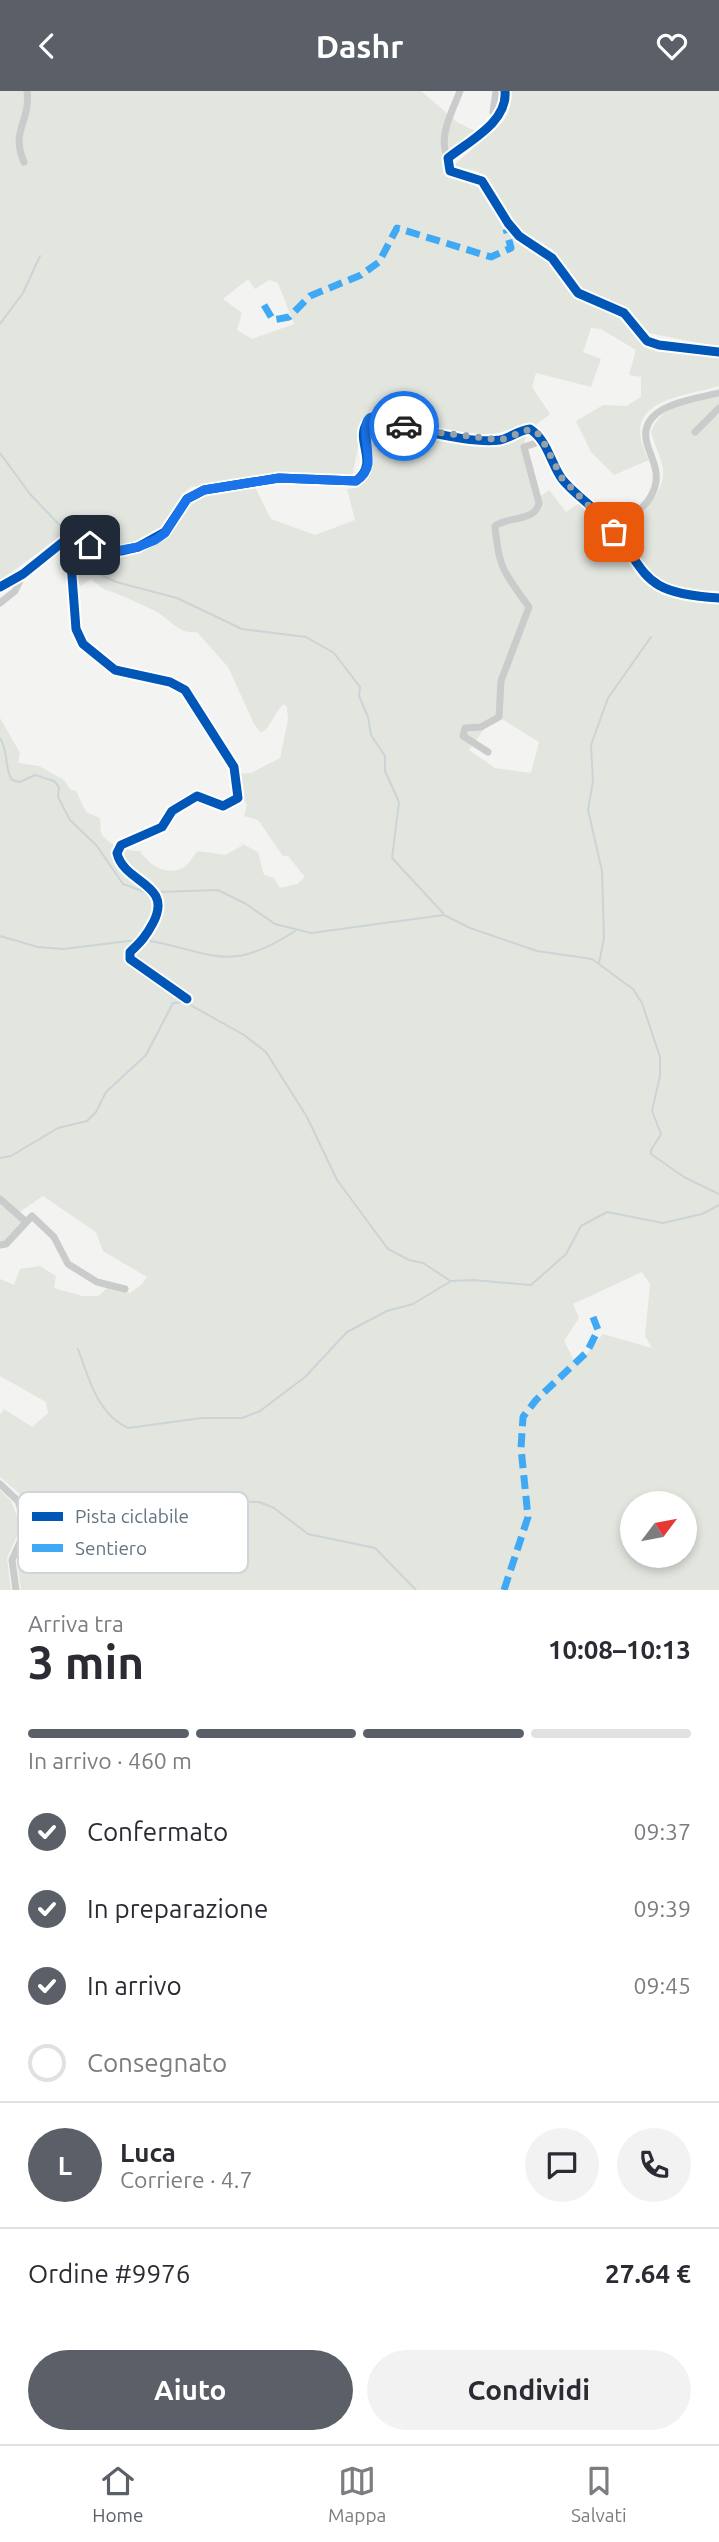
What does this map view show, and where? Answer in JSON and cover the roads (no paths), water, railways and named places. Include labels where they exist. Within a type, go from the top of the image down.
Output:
[{"type":"street","points":[[24,162],[16,145],[28,103],[27,91]]},
{"type":"street","points":[[496,91],[493,112],[497,120]]},
{"type":"street","points":[[448,158],[497,120],[506,101],[505,91]]},
{"type":"street","points":[[459,92],[453,103],[444,143],[448,168],[453,174],[482,181],[519,236],[552,258],[579,293],[624,313],[648,341],[669,347],[719,352]]},
{"type":"street","points":[[614,532],[652,496],[657,470],[646,440],[649,426],[656,416],[667,406],[680,401],[719,393]]},
{"type":"street","points":[[695,432],[719,408]]},
{"type":"street","points":[[70,538],[110,552],[138,547],[165,533],[187,499],[204,490],[279,478],[356,481],[363,475],[368,464],[364,438],[365,424],[371,418],[388,417],[418,430],[480,439],[501,440],[530,429],[541,438],[562,478],[614,532],[647,579],[660,587],[698,597],[719,598]]},
{"type":"street","points":[[488,752],[463,736],[465,728],[481,727],[499,717],[501,681],[529,607],[505,577],[499,562],[495,526],[501,521],[533,514],[538,510],[539,503],[524,447],[541,438]]},
{"type":"street","points":[[0,587],[23,574],[70,538]]},
{"type":"street","points":[[70,538],[76,629],[83,644],[115,670],[170,682],[185,690],[234,767],[238,799],[223,806],[206,797],[192,798],[172,811],[162,827],[121,845],[117,853],[125,867],[150,887],[159,902],[155,918],[141,945],[130,952],[130,959],[187,999]]},
{"type":"street","points":[[0,603],[15,591],[23,574]]},
{"type":"street","points":[[0,1199],[24,1221]]},
{"type":"street","points":[[0,1245],[12,1238],[24,1221],[32,1216],[54,1237],[68,1264],[97,1282],[125,1289]]},
{"type":"street","points":[[0,1484],[18,1501]]},
{"type":"street","points":[[16,1590],[12,1560],[18,1542]]},
{"type":"waterway","points":[[0,324],[23,293],[40,256]]},
{"type":"waterway","points":[[0,453],[30,494],[69,535]]},
{"type":"waterway","points":[[73,543],[83,566],[116,582],[177,598],[242,629],[306,637],[334,653],[360,687],[359,696],[368,717],[371,735],[385,756],[385,771],[399,802],[392,858],[443,913]]},
{"type":"waterway","points":[[599,963],[604,938],[602,871],[588,810],[593,781],[591,745],[608,698],[651,637]]},
{"type":"waterway","points":[[0,738],[12,780],[20,782],[35,775],[54,781],[59,787],[58,797],[70,820],[97,846],[123,884],[145,892]]},
{"type":"waterway","points":[[157,892],[218,890],[246,904],[275,924],[311,933],[444,915],[470,928],[537,951],[592,959],[633,989],[642,1003],[660,1057],[660,1076],[652,1111],[661,1134],[651,1154],[684,1177],[719,1194]]},
{"type":"waterway","points":[[146,940],[222,957],[254,952],[295,931]]},
{"type":"waterway","points":[[0,936],[38,947],[63,949],[137,940]]},
{"type":"waterway","points":[[0,1158],[11,1156],[58,1128],[87,1121],[96,1112],[106,1092],[146,1055],[173,1003],[185,1002],[244,1035],[266,1052],[307,1117],[337,1180],[388,1249],[409,1260],[423,1263],[449,1280]]},
{"type":"waterway","points":[[78,1349],[101,1404],[117,1422],[128,1428],[202,1418],[242,1418],[260,1411],[305,1377],[347,1332],[387,1311],[413,1304],[451,1281],[531,1285],[566,1254],[581,1226],[607,1212],[663,1223],[702,1214],[719,1205]]},
{"type":"waterway","points":[[248,1502],[259,1502],[274,1508],[308,1534],[375,1548],[416,1590]]}]
